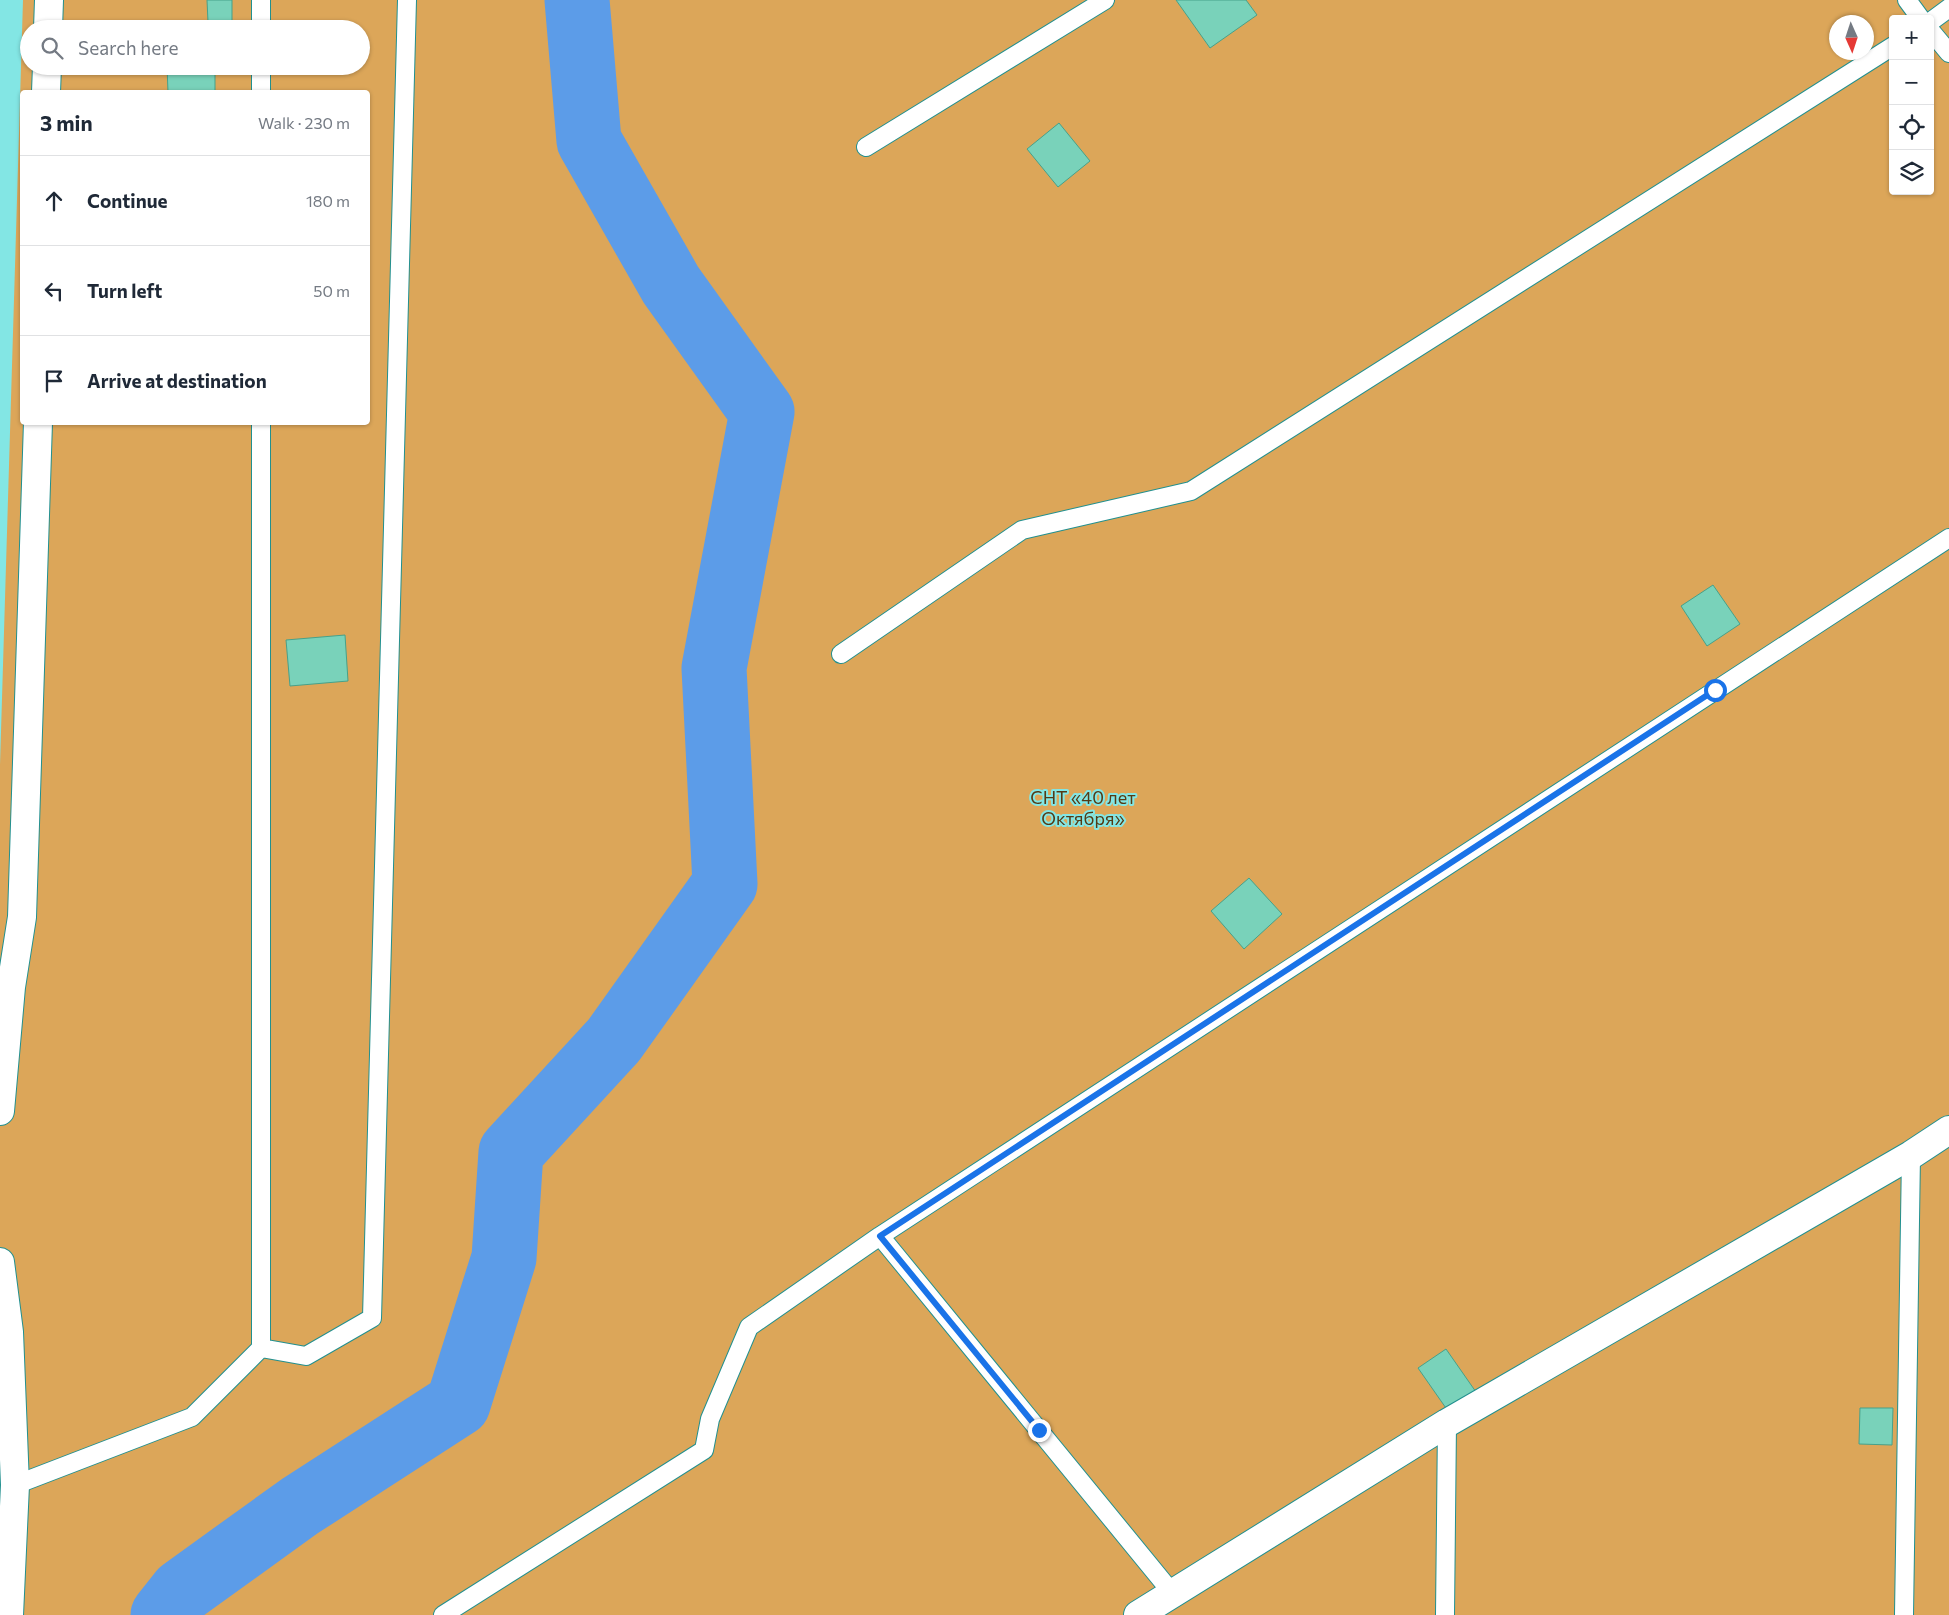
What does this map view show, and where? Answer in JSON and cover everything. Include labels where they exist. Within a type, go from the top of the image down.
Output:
[{"type":"street","points":[[48,20],[49,0]]},
{"type":"street","points":[[46,90],[47,75]]},
{"type":"street","points":[[0,1111],[11,987],[22,917],[38,425]]},
{"type":"street","points":[[1138,1615],[1447,1423],[1911,1155],[1949,1130]]},
{"type":"street","points":[[0,1262],[10,1332],[15,1485],[8,1615]]},
{"type":"lane","points":[[261,0],[261,20]]},
{"type":"lane","points":[[261,1348],[306,1356],[372,1318],[407,0]]},
{"type":"lane","points":[[866,147],[1105,0]]},
{"type":"lane","points":[[1907,0],[1918,15]]},
{"type":"lane","points":[[1934,19],[1949,8]]},
{"type":"lane","points":[[1934,35],[1949,54]]},
{"type":"lane","points":[[841,654],[1022,530],[1191,491],[1889,49]]},
{"type":"lane","points":[[261,75],[261,90]]},
{"type":"lane","points":[[15,1485],[192,1417],[261,1348],[261,425]]},
{"type":"lane","points":[[443,1615],[704,1450],[710,1419],[749,1327],[880,1236],[1949,538]]},
{"type":"lane","points":[[1904,1615],[1911,1155]]},
{"type":"lane","points":[[880,1236],[1173,1594]]},
{"type":"lane","points":[[1445,1615],[1447,1423]]},
{"type":"green space","name":"СНТ «40 лет Октября»","points":[[23,0],[1949,0],[1949,1615],[0,1615],[0,765],[20,100],[20,425],[370,425],[370,90],[20,90],[21,75],[370,75],[370,20],[22,20]]},
{"type":"building","points":[[207,0],[232,0],[232,20],[208,20]]},
{"type":"building","points":[[1176,0],[1246,0],[1257,15],[1210,48]]},
{"type":"building","points":[[167,75],[215,75],[215,90],[168,90]]},
{"type":"building","points":[[1059,123],[1090,161],[1058,187],[1027,149]]},
{"type":"building","points":[[1713,585],[1740,624],[1707,646],[1681,606]]},
{"type":"building","points":[[345,635],[348,681],[290,686],[286,640]]},
{"type":"building","points":[[1249,878],[1282,914],[1244,949],[1211,911]]},
{"type":"building","points":[[1446,1349],[1476,1392],[1448,1411],[1418,1368]]},
{"type":"building","points":[[1860,1408],[1893,1408],[1892,1445],[1859,1444]]},
{"type":"waterway","points":[[163,1615],[182,1591],[300,1506],[458,1404],[504,1258],[511,1152],[614,1040],[725,884],[714,668],[762,412],[671,285],[589,141],[577,0]]},
{"type":"route","points":[[1039,1430],[880,1236],[1715,690]]}]
